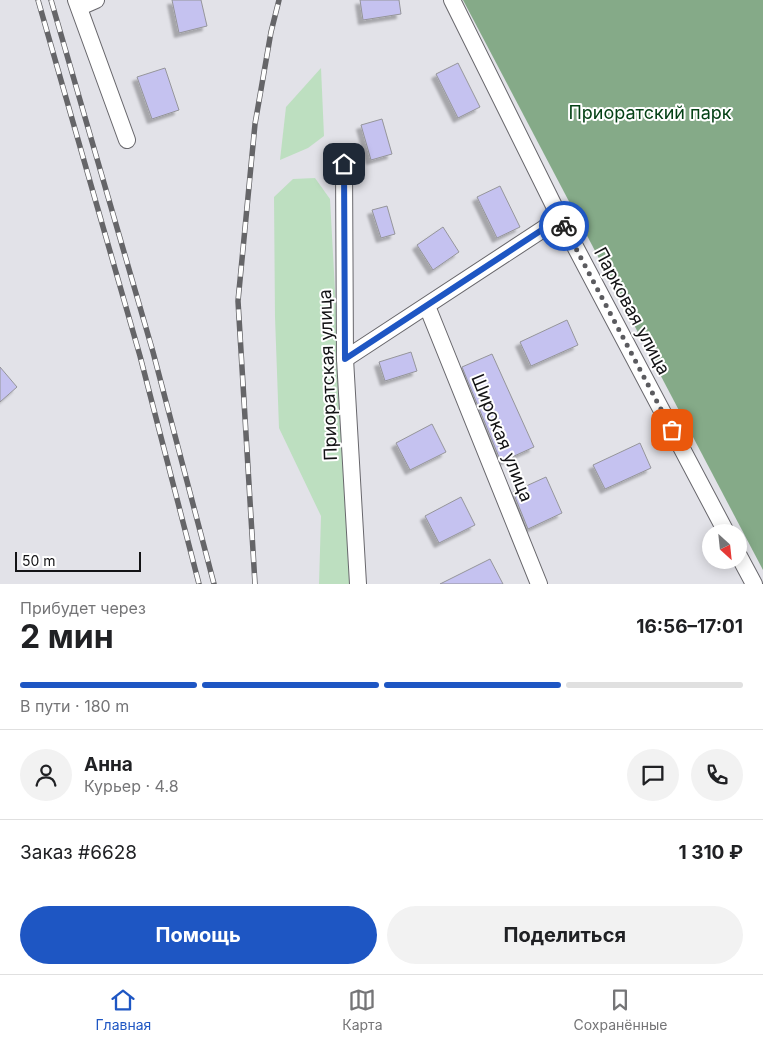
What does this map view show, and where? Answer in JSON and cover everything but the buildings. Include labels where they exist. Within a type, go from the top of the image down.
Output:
[{"type":"street","points":[[96,0],[78,3],[127,140]]},
{"type":"street","name":"Парковая улица","points":[[452,0],[560,218],[722,524]]},
{"type":"street","name":"Приоратская улица","points":[[344,164],[345,359],[358,584]]},
{"type":"street","points":[[345,359],[560,218]]},
{"type":"street","name":"Широкая улица","points":[[427,306],[539,584]]},
{"type":"street","points":[[746,569],[754,584]]},
{"type":"green space","name":"Приоратский парк","points":[[463,0],[763,0],[763,570],[748,542],[748,524],[739,524]]},
{"type":"green space","points":[[321,68],[324,136],[308,148],[280,160],[286,107]]},
{"type":"green space","points":[[315,178],[330,199],[351,584],[319,584],[321,516],[279,428],[275,317],[274,197],[293,179]]},
{"type":"railway","points":[[38,0],[140,356],[199,584]]},
{"type":"railway","points":[[51,0],[153,352],[214,584]]},
{"type":"railway","points":[[255,584],[238,301],[255,124],[271,32],[279,0]]},
{"type":"way so far","points":[[564,226],[672,430]]},
{"type":"route","points":[[344,164],[345,359],[560,218],[564,226]]}]
